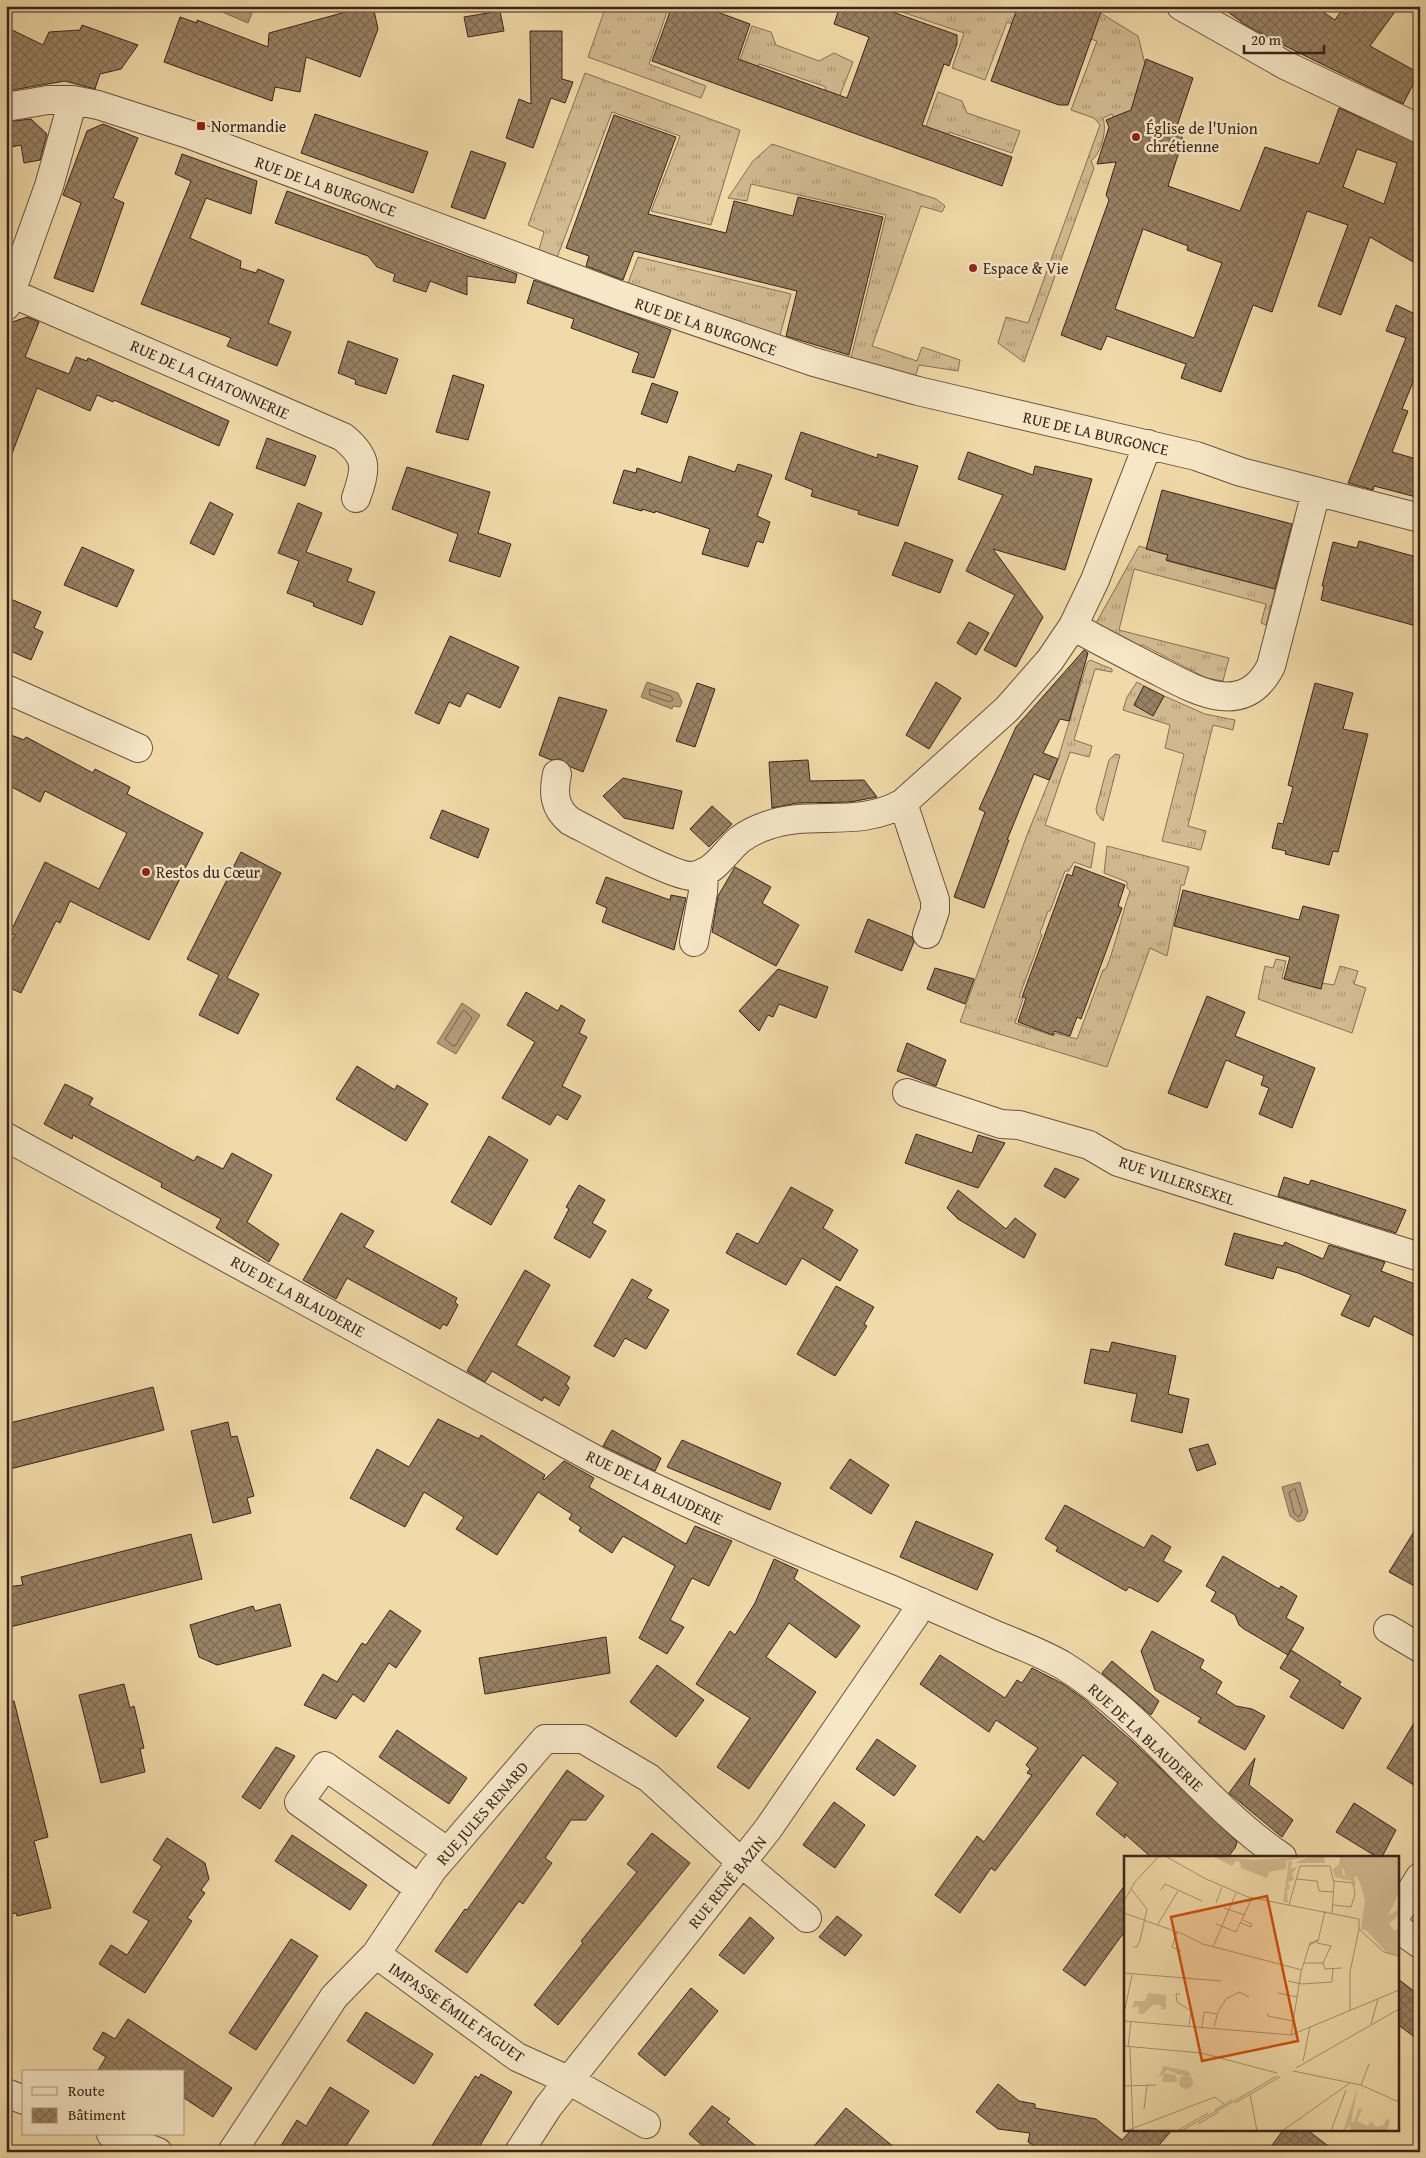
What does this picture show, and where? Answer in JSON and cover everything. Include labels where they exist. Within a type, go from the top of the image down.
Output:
[{"type":"street","points":[[1181,6],[1285,65],[1420,129]]},
{"type":"street","name":"RUE DE LA BURGONCE","points":[[6,107],[48,100],[73,100],[98,105],[188,134],[619,295],[814,362],[918,391],[1196,456],[1241,472],[1420,518]]},
{"type":"street","points":[[9,299],[49,186],[73,100]]},
{"type":"street","name":"RUE DE LA CHATONNERIE","points":[[9,299],[342,437],[355,447],[363,459],[364,474],[356,498]]},
{"type":"street","points":[[558,774],[555,798],[561,814],[570,821],[672,871],[692,876],[714,866],[739,840],[753,831],[769,825],[787,821],[874,816],[904,803],[1027,688],[1050,660],[1073,626],[1095,580],[1148,444]]},
{"type":"street","points":[[1073,626],[1198,691],[1222,696],[1248,692],[1265,679],[1271,666],[1316,492]]},
{"type":"street","points":[[6,690],[138,748]]},
{"type":"street","points":[[904,803],[935,900],[935,911],[927,934]]},
{"type":"street","points":[[694,942],[703,892],[704,872]]},
{"type":"street","name":"RUE VILLERSEXEL","points":[[907,1093],[1001,1124],[1019,1125],[1089,1145],[1118,1162],[1420,1257]]},
{"type":"street","name":"RUE DE LA BLAUDERIE","points":[[6,1137],[596,1460],[669,1496],[741,1528],[921,1602],[1063,1666],[1090,1684],[1166,1751],[1219,1805],[1281,1856]]},
{"type":"street","name":"RUE RENÉ BAZIN","points":[[519,2152],[548,2107],[774,1821],[915,1615],[921,1602]]},
{"type":"street","points":[[1388,1629],[1420,1648]]},
{"type":"street","name":"RUE JULES RENARD","points":[[232,2152],[334,1997],[376,1954],[420,1889],[448,1852],[545,1739],[583,1739],[649,1778],[742,1863],[807,1918]]},
{"type":"street","points":[[420,1889],[299,1802],[325,1766],[448,1852]]},
{"type":"street","points":[[1398,1912],[1420,1877]]},
{"type":"street","points":[[1398,1929],[1420,1944]]},
{"type":"street","name":"IMPASSE ÉMILE FAGUET","points":[[376,1954],[517,2057],[570,2081],[646,2124]]},
{"type":"street","points":[[6,2093],[22,2099]]},
{"type":"street","points":[[116,2136],[158,2152]]},
{"type":"green space","points":[[606,6],[669,6],[649,64],[706,86],[701,98],[588,57]]},
{"type":"green space","points":[[884,6],[1089,6],[1138,36],[1146,68],[1126,125],[1116,123],[1112,114],[1103,118],[1103,141],[1091,161],[1094,168],[1024,362],[998,343],[1006,317],[1028,323],[1100,125],[1094,118],[1071,110],[1097,41],[1057,28],[1053,39],[1007,22],[985,80],[952,68],[964,33]]},
{"type":"green space","points":[[752,26],[771,32],[776,45],[819,61],[834,53],[853,62],[837,103],[816,119],[826,87],[759,64],[748,95],[730,88]]},
{"type":"green space","points":[[585,73],[740,130],[711,225],[651,211],[680,136],[612,112],[555,263],[537,256],[544,232],[528,225]]},
{"type":"green space","points":[[938,92],[962,101],[967,113],[1020,131],[1012,153],[949,132],[939,162],[916,155]]},
{"type":"green space","points":[[772,144],[936,199],[945,206],[942,212],[921,206],[872,346],[917,361],[922,347],[960,360],[958,371],[919,365],[915,377],[850,362],[886,215],[751,184],[747,201],[728,198],[753,161]]},
{"type":"green space","points":[[638,257],[791,294],[779,339],[626,288]]},
{"type":"green space","points":[[1139,546],[1168,555],[1167,561],[1275,589],[1266,625],[1261,623],[1266,604],[1134,569],[1119,630],[1229,658],[1223,681],[1206,678],[1143,645],[1138,646],[1095,625]]},
{"type":"green space","points":[[1090,660],[1112,669],[1112,672],[1095,669],[1074,740],[1092,746],[1089,757],[1070,752],[1045,825],[1095,843],[1091,868],[1074,862],[1069,871],[1065,871],[1040,933],[1042,935],[1019,997],[1023,999],[1015,1023],[1054,1036],[1055,1033],[1077,1039],[1103,970],[1106,969],[1110,960],[1130,891],[1127,888],[1127,882],[1104,873],[1107,846],[1189,867],[1184,885],[1181,885],[1167,956],[1150,948],[1107,1067],[960,1022],[1027,835],[1058,759],[1087,663]]},
{"type":"green space","points":[[1137,682],[1144,686],[1134,705],[1153,715],[1164,696],[1205,714],[1235,720],[1233,730],[1213,725],[1188,826],[1206,831],[1201,850],[1162,841],[1184,754],[1165,748],[1170,725],[1123,710],[1127,697]]},
{"type":"green space","points":[[1115,754],[1120,755],[1103,821],[1097,814],[1096,809],[1109,760]]},
{"type":"green space","points":[[1276,959],[1286,961],[1282,978],[1321,989],[1322,983],[1334,985],[1340,966],[1358,971],[1354,984],[1366,988],[1352,1033],[1258,999],[1265,966],[1273,968]]},
{"type":"water","points":[[215,6],[250,6],[254,8],[248,23],[215,9]]},
{"type":"water","points":[[647,682],[678,693],[682,702],[680,707],[673,706],[672,709],[641,697]]},
{"type":"water","points":[[462,1003],[480,1015],[456,1054],[437,1043]]},
{"type":"water","points":[[1300,1482],[1308,1512],[1304,1520],[1298,1522],[1290,1516],[1282,1487]]},
{"type":"building","points":[[344,6],[373,6],[378,29],[360,77],[306,57],[300,92],[275,87],[272,101],[164,62],[180,17],[197,23],[197,20],[268,47],[269,33],[342,13]]},
{"type":"building","points":[[672,6],[701,6],[750,24],[738,59],[847,98],[869,37],[834,24],[840,6],[876,6],[957,35],[957,44],[949,66],[944,64],[922,125],[1012,157],[1002,186],[652,61]]},
{"type":"building","points":[[1018,6],[1103,6],[1068,105],[1059,105],[991,81]]},
{"type":"building","points":[[1220,6],[1314,6],[1335,20],[1341,11],[1347,14],[1354,6],[1399,6],[1370,46],[1419,73],[1403,104],[1275,41],[1244,24]]},
{"type":"building","points":[[500,11],[504,31],[468,37],[464,17]]},
{"type":"building","points":[[82,25],[138,45],[121,69],[100,74],[95,89],[65,81],[6,91],[6,27],[43,45],[49,32],[80,30]]},
{"type":"building","points":[[530,31],[562,31],[562,79],[573,82],[565,103],[551,98],[533,148],[506,138],[519,99],[531,104]]},
{"type":"building","points":[[1146,59],[1193,78],[1177,126],[1187,149],[1179,152],[1168,186],[1240,211],[1265,147],[1319,164],[1339,108],[1420,144],[1420,266],[1370,237],[1341,315],[1318,306],[1348,225],[1307,211],[1272,312],[1253,305],[1221,392],[1181,378],[1186,364],[1107,336],[1101,350],[1061,335],[1109,200],[1106,195],[1116,162],[1097,164],[1109,127],[1106,120],[1131,110]],"holes":[[[1357,149],[1397,163],[1384,204],[1343,187]],[[1143,229],[1188,246],[1187,250],[1222,263],[1194,338],[1115,309]]]},
{"type":"building","points":[[315,114],[428,152],[413,193],[301,153]]},
{"type":"building","points":[[614,115],[676,137],[648,214],[726,233],[734,201],[793,216],[798,197],[883,217],[849,355],[786,336],[797,291],[634,251],[623,280],[586,266],[589,256],[566,248]]},
{"type":"building","points":[[31,119],[47,134],[40,160],[24,163],[21,145],[6,148],[6,122]]},
{"type":"building","points":[[103,124],[138,138],[113,198],[124,203],[93,292],[54,278],[81,203],[63,195],[87,131]]},
{"type":"building","points":[[471,151],[506,163],[485,219],[451,207]]},
{"type":"building","points":[[182,154],[257,181],[251,214],[206,198],[190,238],[241,261],[240,268],[256,273],[258,269],[284,280],[268,323],[291,332],[277,366],[227,346],[231,338],[141,304],[191,181],[175,174]]},
{"type":"building","points":[[287,191],[517,274],[515,283],[467,276],[467,295],[430,281],[426,292],[393,281],[395,274],[377,267],[368,256],[275,223]]},
{"type":"building","points":[[534,280],[671,330],[654,378],[632,372],[639,353],[571,328],[574,319],[527,303]]},
{"type":"building","points":[[1396,305],[1415,314],[1420,306],[1420,365],[1402,409],[1408,411],[1392,452],[1420,460],[1420,498],[1374,486],[1373,490],[1348,483],[1406,338],[1386,331]]},
{"type":"building","points":[[27,317],[39,322],[25,357],[69,374],[76,357],[87,361],[88,358],[229,421],[219,446],[114,400],[113,402],[97,395],[90,411],[37,388],[8,464],[6,464],[6,324]]},
{"type":"building","points":[[348,341],[398,359],[386,394],[355,384],[356,380],[338,373]]},
{"type":"building","points":[[453,375],[484,385],[468,440],[436,432]]},
{"type":"building","points":[[652,383],[678,392],[667,423],[641,414]]},
{"type":"building","points":[[801,432],[877,458],[878,454],[918,466],[898,526],[858,514],[859,511],[811,496],[813,490],[785,479]]},
{"type":"building","points":[[267,438],[316,456],[305,486],[256,468]]},
{"type":"building","points":[[968,452],[1033,475],[1035,466],[1092,479],[1065,570],[993,549],[1043,617],[1016,667],[984,650],[1015,595],[966,571],[1003,495],[958,479]]},
{"type":"building","points":[[689,456],[735,472],[738,464],[772,475],[757,516],[770,522],[763,543],[757,541],[748,567],[702,554],[710,529],[655,511],[655,513],[642,509],[642,511],[613,503],[624,470],[636,473],[637,468],[681,483]]},
{"type":"building","points":[[407,467],[490,492],[478,533],[511,544],[500,577],[449,561],[458,534],[392,509]]},
{"type":"building","points":[[1162,490],[1292,524],[1275,589],[1166,560],[1168,555],[1146,549]]},
{"type":"building","points":[[210,502],[233,514],[214,555],[190,543]]},
{"type":"building","points":[[298,503],[322,513],[306,552],[352,569],[347,581],[375,592],[362,625],[313,606],[314,603],[287,593],[299,561],[278,553]]},
{"type":"building","points":[[1359,541],[1420,558],[1420,627],[1321,600],[1324,586],[1322,586],[1333,542],[1357,548]]},
{"type":"building","points":[[905,542],[953,560],[940,593],[892,575]]},
{"type":"building","points":[[82,547],[134,570],[117,607],[64,585]]},
{"type":"building","points":[[6,597],[41,612],[34,628],[43,632],[31,660],[6,649]]},
{"type":"building","points":[[969,622],[989,633],[976,655],[957,643]]},
{"type":"building","points":[[450,636],[519,667],[500,708],[467,693],[460,707],[449,702],[439,724],[415,713]]},
{"type":"building","points":[[1084,650],[1088,653],[1069,721],[1060,719],[1043,753],[1058,759],[1049,780],[1034,774],[1007,840],[1009,840],[984,908],[954,897],[985,812],[979,809],[1016,727]]},
{"type":"building","points":[[936,682],[961,698],[929,749],[906,735]]},
{"type":"building","points":[[697,683],[715,689],[695,747],[676,741]]},
{"type":"building","points":[[1315,683],[1353,693],[1343,729],[1368,734],[1338,852],[1333,851],[1329,865],[1285,854],[1286,851],[1272,848],[1278,823],[1283,824],[1293,787],[1288,785]]},
{"type":"building","points":[[1144,686],[1164,696],[1153,716],[1134,705]]},
{"type":"building","points":[[559,697],[607,710],[583,772],[571,767],[560,759],[551,760],[539,755]]},
{"type":"building","points":[[6,733],[24,740],[26,737],[93,773],[95,769],[130,787],[127,794],[203,833],[149,940],[70,901],[60,923],[56,921],[21,993],[6,986],[6,953],[15,935],[10,933],[45,862],[99,889],[127,833],[45,791],[40,802],[6,784]]},
{"type":"building","points":[[808,760],[810,781],[864,780],[877,797],[850,802],[797,803],[772,808],[769,762]]},
{"type":"building","points":[[623,778],[682,791],[673,829],[624,818],[603,796]]},
{"type":"building","points":[[712,806],[732,824],[709,847],[690,829]]},
{"type":"building","points":[[442,810],[489,829],[478,858],[430,838]]},
{"type":"building","points":[[241,852],[281,873],[227,978],[259,994],[238,1034],[199,1015],[219,975],[187,959]]},
{"type":"building","points":[[1075,866],[1125,885],[1118,906],[1122,908],[1081,1019],[1077,1017],[1070,1036],[1054,1031],[1053,1035],[1018,1022],[1026,998],[1022,997],[1067,874],[1072,876]]},
{"type":"building","points":[[735,867],[771,887],[762,903],[799,925],[776,966],[712,932],[718,896]]},
{"type":"building","points":[[606,877],[670,900],[671,895],[686,898],[674,950],[602,922],[607,908],[596,903]]},
{"type":"building","points":[[1183,890],[1299,920],[1303,906],[1339,915],[1321,989],[1284,979],[1290,957],[1174,926]]},
{"type":"building","points":[[868,919],[912,937],[914,942],[902,971],[855,952]]},
{"type":"building","points":[[935,968],[974,979],[965,1004],[927,989]]},
{"type":"building","points":[[778,969],[828,987],[816,1018],[779,1004],[773,1017],[768,1015],[759,1031],[739,1011]]},
{"type":"building","points":[[526,992],[558,1011],[561,1005],[585,1020],[579,1033],[587,1037],[562,1086],[581,1096],[567,1120],[557,1114],[550,1125],[502,1098],[535,1042],[507,1025]]},
{"type":"building","points":[[1207,996],[1245,1012],[1235,1036],[1315,1068],[1292,1128],[1259,1114],[1269,1088],[1261,1085],[1264,1076],[1226,1060],[1207,1108],[1168,1093]]},
{"type":"building","points":[[907,1043],[946,1060],[936,1086],[897,1071]]},
{"type":"building","points":[[357,1066],[395,1090],[397,1085],[428,1104],[406,1141],[336,1099]]},
{"type":"building","points":[[65,1084],[93,1098],[89,1105],[194,1161],[197,1156],[223,1169],[232,1153],[272,1175],[247,1222],[279,1244],[269,1262],[216,1228],[221,1219],[161,1187],[162,1183],[73,1135],[72,1139],[44,1124]]},
{"type":"building","points":[[916,1134],[972,1153],[978,1135],[1005,1143],[978,1188],[905,1163]]},
{"type":"building","points":[[489,1136],[528,1160],[491,1225],[451,1202]]},
{"type":"building","points":[[1055,1168],[1079,1179],[1065,1198],[1044,1186]]},
{"type":"building","points":[[1284,1177],[1309,1185],[1311,1180],[1406,1210],[1396,1233],[1278,1196]]},
{"type":"building","points":[[579,1185],[605,1200],[592,1223],[606,1231],[590,1258],[554,1238],[569,1209],[566,1207]]},
{"type":"building","points":[[791,1187],[833,1210],[823,1228],[858,1250],[840,1281],[802,1258],[786,1285],[726,1253],[737,1233],[758,1244]]},
{"type":"building","points":[[958,1190],[1006,1229],[1015,1218],[1036,1234],[1024,1258],[958,1219],[947,1208]]},
{"type":"building","points":[[341,1213],[374,1231],[364,1247],[457,1298],[455,1302],[458,1305],[447,1326],[443,1324],[440,1329],[347,1278],[336,1299],[303,1280]]},
{"type":"building","points":[[1234,1233],[1283,1246],[1285,1242],[1323,1259],[1329,1245],[1385,1262],[1381,1271],[1420,1286],[1420,1339],[1374,1316],[1369,1327],[1341,1315],[1351,1295],[1298,1273],[1277,1267],[1273,1279],[1225,1265]]},
{"type":"building","points":[[525,1270],[550,1285],[516,1345],[570,1377],[566,1384],[569,1388],[559,1406],[544,1397],[542,1401],[492,1371],[485,1382],[467,1371]]},
{"type":"building","points":[[632,1279],[652,1290],[647,1298],[669,1310],[646,1349],[625,1338],[614,1357],[594,1346]]},
{"type":"building","points":[[836,1286],[874,1307],[864,1324],[867,1326],[835,1376],[797,1354]]},
{"type":"building","points":[[1112,1342],[1176,1356],[1168,1394],[1189,1399],[1182,1433],[1131,1421],[1137,1394],[1084,1383],[1091,1349],[1109,1352]]},
{"type":"building","points":[[153,1387],[164,1430],[6,1470],[6,1424]]},
{"type":"building","points":[[438,1419],[479,1439],[481,1435],[545,1475],[544,1480],[564,1461],[594,1478],[589,1487],[686,1544],[695,1526],[732,1541],[709,1586],[692,1578],[670,1620],[684,1627],[667,1654],[639,1638],[675,1566],[623,1536],[612,1553],[579,1531],[581,1527],[569,1519],[572,1514],[538,1492],[497,1555],[456,1529],[464,1517],[424,1492],[405,1527],[350,1498],[377,1449],[409,1467]]},
{"type":"building","points":[[228,1422],[231,1437],[237,1436],[254,1496],[247,1498],[251,1513],[213,1523],[191,1431]]},
{"type":"building","points":[[612,1430],[661,1458],[655,1471],[603,1446]]},
{"type":"building","points":[[682,1440],[781,1483],[770,1510],[667,1467]]},
{"type":"building","points":[[1208,1444],[1216,1464],[1197,1471],[1189,1449]]},
{"type":"building","points":[[850,1459],[889,1485],[871,1514],[830,1488]]},
{"type":"building","points":[[1065,1505],[1144,1548],[1152,1535],[1171,1547],[1163,1561],[1182,1571],[1158,1602],[1129,1587],[1126,1591],[1056,1551],[1058,1547],[1045,1539]]},
{"type":"building","points":[[916,1521],[993,1554],[977,1590],[900,1557]]},
{"type":"building","points":[[1420,1522],[1420,1589],[1389,1572]]},
{"type":"building","points":[[191,1534],[202,1579],[6,1628],[6,1587],[23,1585],[21,1577]]},
{"type":"building","points":[[1223,1556],[1279,1589],[1281,1586],[1297,1596],[1286,1618],[1304,1628],[1288,1655],[1244,1629],[1239,1625],[1235,1615],[1211,1601],[1216,1592],[1206,1586]]},
{"type":"building","points":[[774,1559],[798,1570],[794,1579],[860,1626],[836,1658],[789,1623],[766,1657],[816,1692],[749,1789],[717,1767],[750,1718],[696,1684],[730,1631],[735,1635],[755,1603]]},
{"type":"building","points":[[280,1604],[291,1646],[217,1665],[199,1657],[190,1625],[253,1606],[255,1611]]},
{"type":"building","points":[[390,1610],[421,1631],[396,1668],[389,1663],[364,1702],[353,1694],[336,1719],[304,1705],[323,1674],[337,1682],[362,1643],[366,1645]]},
{"type":"building","points":[[1152,1631],[1204,1660],[1200,1668],[1222,1682],[1216,1693],[1236,1706],[1252,1709],[1265,1716],[1245,1750],[1198,1722],[1201,1718],[1155,1690],[1141,1651]]},
{"type":"building","points":[[606,1637],[610,1673],[485,1694],[479,1658]]},
{"type":"building","points":[[1291,1650],[1341,1682],[1339,1685],[1361,1698],[1343,1729],[1290,1697],[1300,1680],[1280,1668]]},
{"type":"building","points":[[940,1655],[1005,1698],[1017,1680],[1022,1683],[1032,1668],[1063,1684],[1084,1699],[1134,1743],[1237,1842],[1235,1848],[1229,1856],[1150,1856],[1125,1834],[1125,1838],[1096,1814],[1118,1783],[1083,1755],[995,1871],[991,1868],[960,1913],[935,1895],[977,1836],[984,1842],[1032,1775],[1027,1773],[1030,1769],[1026,1765],[1038,1748],[996,1720],[989,1732],[920,1684]]},
{"type":"building","points":[[1112,1661],[1159,1701],[1151,1715],[1102,1673]]},
{"type":"building","points":[[657,1665],[704,1700],[676,1737],[630,1702]]},
{"type":"building","points":[[124,1684],[130,1708],[134,1706],[144,1748],[140,1749],[145,1772],[101,1783],[79,1695]]},
{"type":"building","points":[[14,1701],[48,1837],[34,1841],[51,1908],[17,1916],[16,1913],[6,1915],[6,1702]]},
{"type":"building","points":[[1420,1713],[1420,1789],[1387,1768]]},
{"type":"building","points":[[397,1730],[467,1778],[449,1804],[379,1757]]},
{"type":"building","points":[[877,1739],[916,1766],[894,1796],[856,1769]]},
{"type":"building","points":[[276,1747],[295,1756],[260,1809],[242,1797]]},
{"type":"building","points":[[1255,1758],[1249,1785],[1293,1820],[1282,1837],[1229,1793]]},
{"type":"building","points":[[567,1770],[604,1796],[586,1820],[571,1820],[545,1858],[552,1863],[523,1904],[519,1901],[467,1973],[435,1951],[465,1909],[467,1910]]},
{"type":"building","points":[[834,1802],[865,1825],[835,1868],[803,1845]]},
{"type":"building","points":[[1354,1803],[1396,1830],[1383,1856],[1375,1856],[1336,1832]]},
{"type":"building","points":[[652,1833],[690,1863],[558,2025],[534,2005],[583,1943],[581,1941],[637,1872],[627,1864]]},
{"type":"building","points":[[292,1835],[367,1885],[350,1910],[275,1861]]},
{"type":"building","points":[[167,1838],[205,1863],[209,1879],[201,1890],[205,1893],[187,1918],[192,1921],[145,1993],[99,1964],[111,1945],[127,1955],[149,1921],[133,1912],[162,1866],[153,1860]]},
{"type":"building","points":[[1124,1886],[1124,1932],[1085,1986],[1063,1970]]},
{"type":"building","points":[[837,1916],[862,1935],[845,1956],[819,1937]]},
{"type":"building","points":[[750,1917],[774,1938],[744,1974],[719,1955]]},
{"type":"building","points":[[291,1939],[318,1956],[256,2050],[229,2033]]},
{"type":"building","points":[[1398,1979],[1420,1996],[1420,2041],[1398,2025]]},
{"type":"building","points":[[691,1988],[718,2011],[665,2076],[638,2054]]},
{"type":"building","points":[[366,2012],[433,2054],[414,2084],[347,2041]]},
{"type":"building","points":[[128,2019],[232,2088],[213,2117],[185,2099],[185,2070],[98,2070],[106,2057],[93,2049],[103,2032],[115,2039]]},
{"type":"building","points":[[481,2074],[512,2092],[476,2152],[428,2152],[475,2076],[479,2078]]},
{"type":"building","points":[[998,2084],[1019,2101],[1035,2104],[1035,2108],[1096,2119],[1122,2140],[1131,2130],[1172,2130],[1153,2152],[1040,2152],[1038,2148],[1028,2142],[1030,2133],[998,2129],[976,2112]]},
{"type":"building","points":[[330,2087],[369,2111],[342,2152],[277,2152],[297,2120],[306,2126]]},
{"type":"building","points":[[712,2106],[730,2119],[727,2122],[763,2152],[710,2152],[689,2134]]},
{"type":"building","points":[[846,2108],[900,2152],[809,2152]]},
{"type":"building","points":[[1283,2130],[1307,2130],[1336,2152],[1267,2152]]},
{"type":"place","name":"Normandie","points":[[201,126]]},
{"type":"place","name":"Église de l'Union chrétienne","points":[[1136,137]]},
{"type":"place","name":"Espace & Vie","points":[[973,268]]},
{"type":"place","name":"Restos du Cœur","points":[[146,872]]}]
